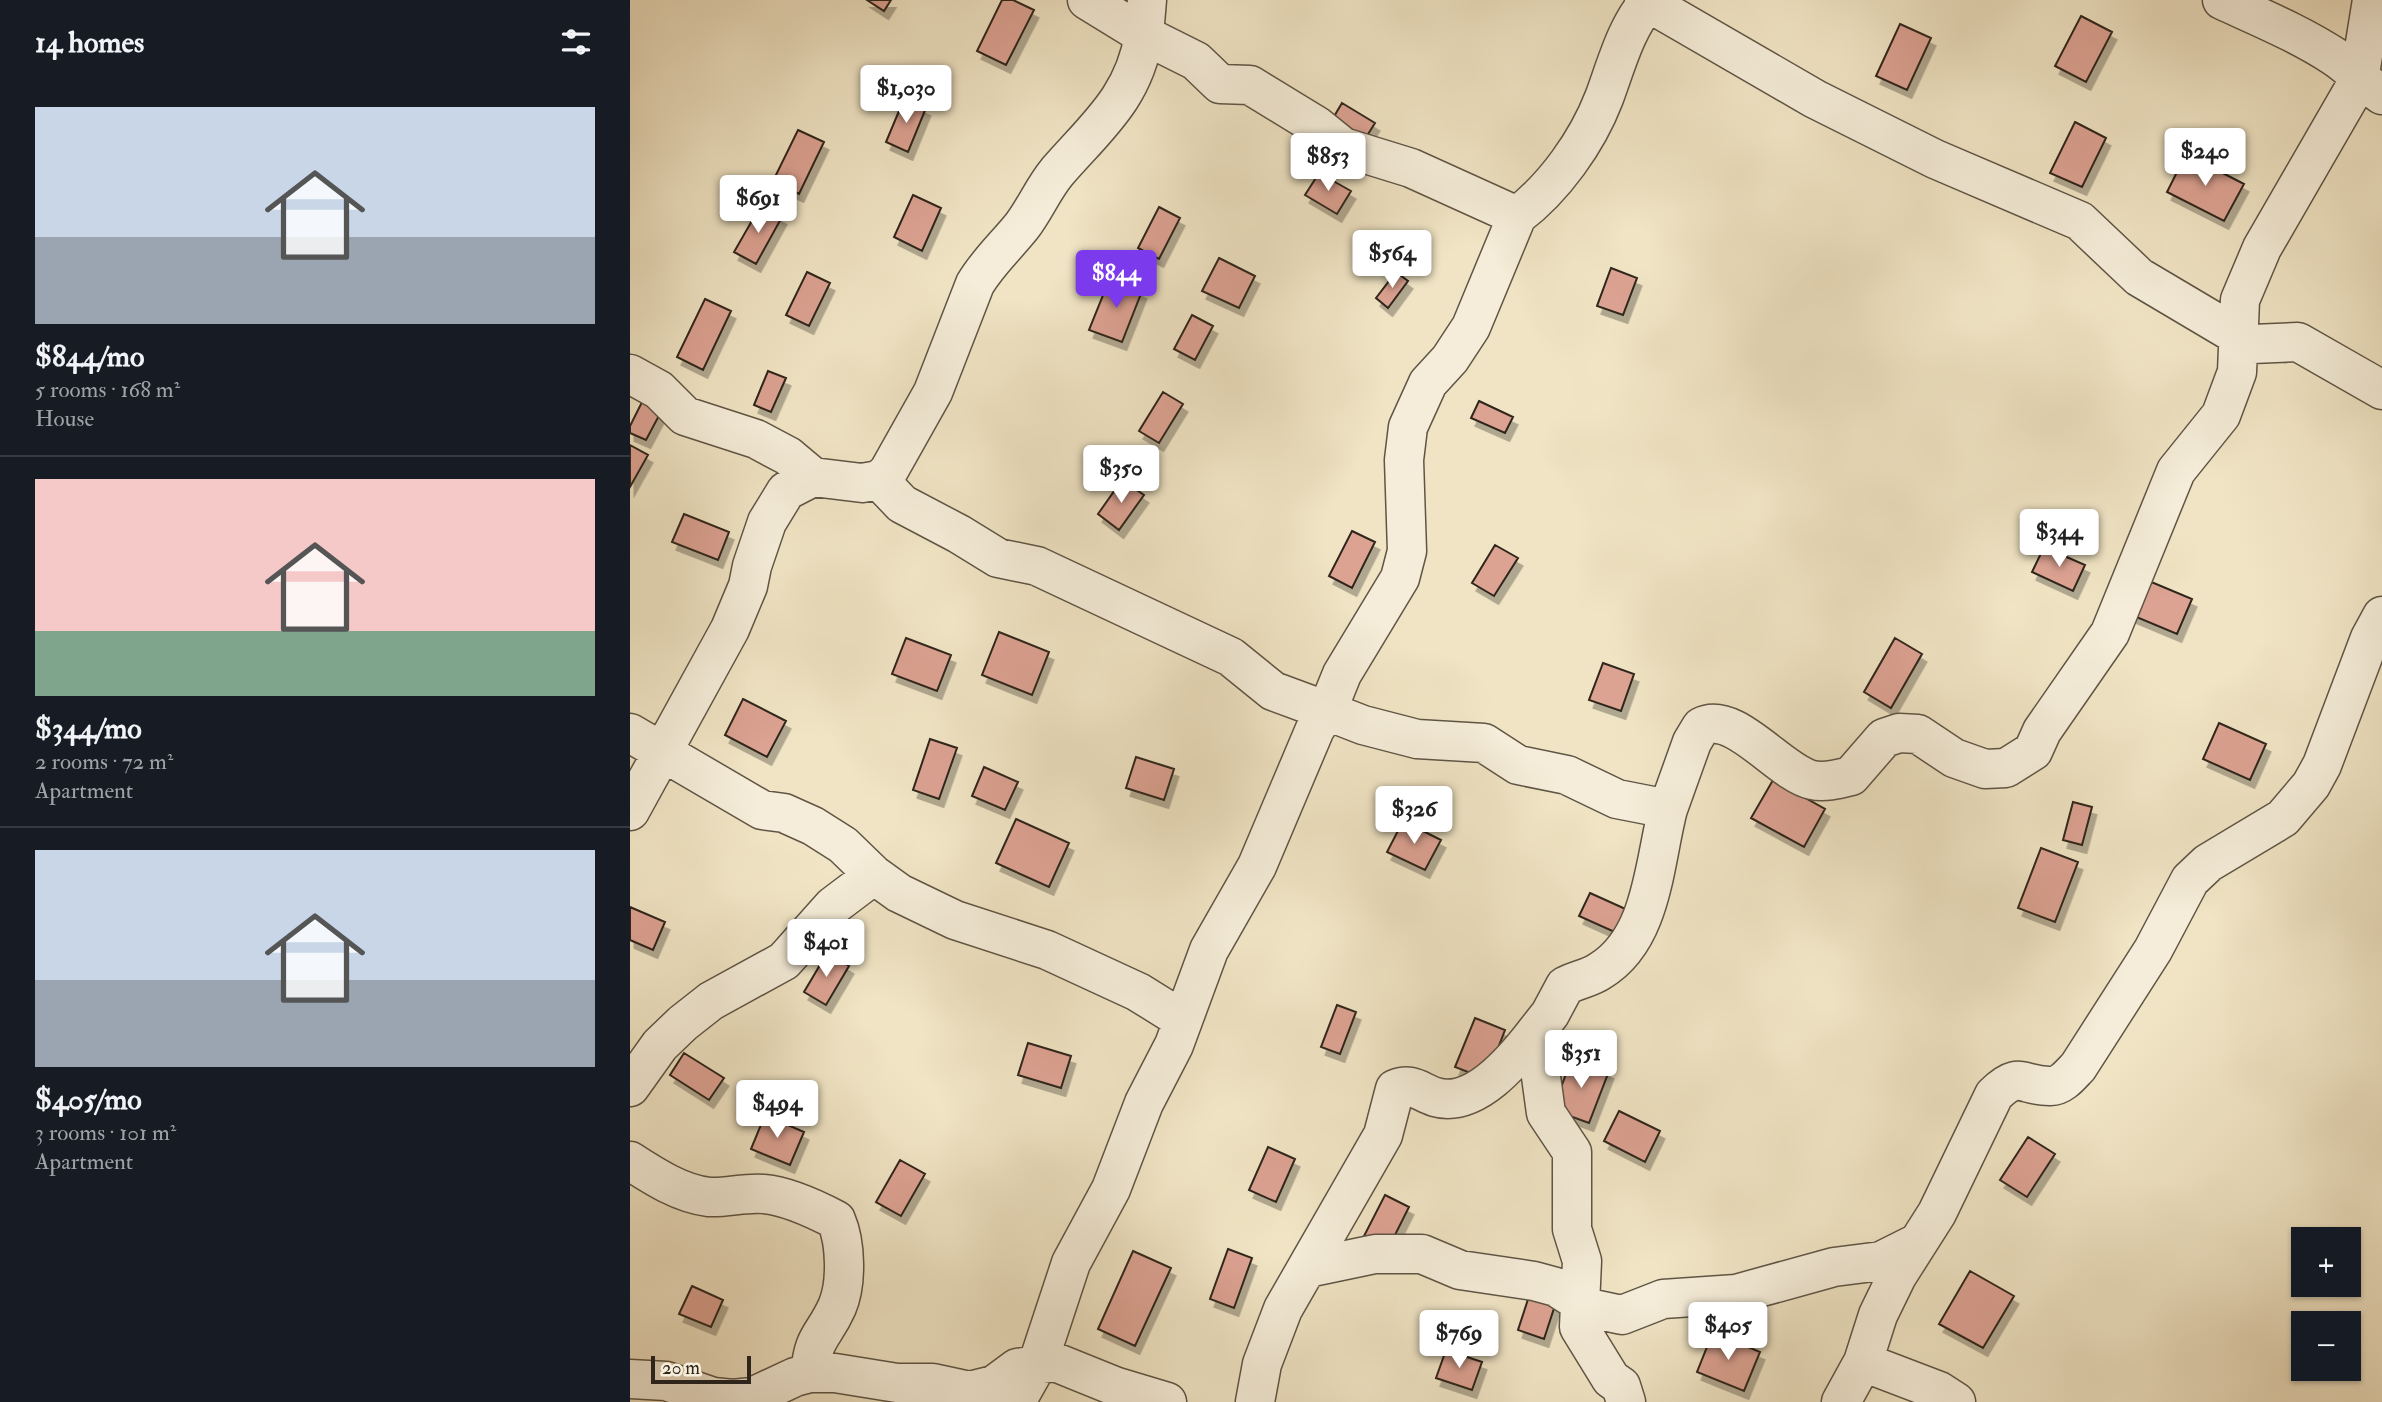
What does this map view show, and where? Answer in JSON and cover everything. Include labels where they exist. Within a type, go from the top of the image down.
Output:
[{"type":"street","points":[[1087,0],[1145,17],[1220,84],[1250,85],[1258,89],[1276,104],[1317,126],[1357,154],[1398,163],[1462,188],[1517,216]]},
{"type":"street","points":[[2222,0],[2309,41],[2339,59],[2371,88]]},
{"type":"street","points":[[1255,1402],[1268,1345],[1283,1309],[1384,1135],[1395,1089],[1406,1086],[1447,1098],[1483,1088],[1511,1063],[1550,1014],[1565,986],[1599,972],[1637,930],[1648,899],[1668,809],[1692,742],[1707,724],[1723,724],[1803,777],[1820,781],[1851,776],[1884,738],[1899,733],[1917,734],[1954,758],[1984,769],[2006,768],[2026,758],[2110,634],[2176,471],[2205,430],[2221,415],[2237,372],[2240,300],[2262,247],[2371,88],[2372,0]]},
{"type":"street","points":[[1016,1402],[1038,1363],[1075,1252],[1111,1189],[1144,1103],[1183,1020],[1209,950],[1257,866],[1315,729],[1327,711],[1342,674],[1401,578],[1406,551],[1404,460],[1408,427],[1428,383],[1466,337],[1517,216],[1537,201],[1595,118],[1634,22],[1647,1],[1863,123],[1935,159],[2080,221],[2139,277],[2252,344],[2298,342],[2382,390]]},
{"type":"street","points":[[630,374],[659,390],[685,416],[741,433],[796,475],[841,483],[878,480],[897,461],[933,392],[975,285],[984,269],[1021,227],[1055,174],[1114,109],[1135,73],[1145,17]]},
{"type":"street","points":[[630,811],[730,629],[748,586],[767,522],[796,475]]},
{"type":"street","points":[[878,480],[902,504],[998,558],[1037,566],[1231,657],[1273,691],[1363,725],[1417,739],[1485,743],[1518,765],[1567,775],[1617,799],[1668,809]]},
{"type":"street","points":[[1841,1402],[1863,1362],[1878,1315],[1915,1244],[1937,1213],[1994,1095],[2006,1083],[2017,1079],[2052,1087],[2071,1074],[2153,950],[2190,880],[2208,863],[2283,818],[2298,802],[2322,765],[2370,638],[2382,617]]},
{"type":"street","points":[[630,733],[665,750],[714,784],[762,810],[784,813],[813,826],[843,845],[874,875],[899,892],[955,920],[1047,950],[1138,992],[1183,1020]]},
{"type":"street","points":[[630,1087],[660,1045],[683,1023],[711,1001],[783,961],[834,906],[874,875]]},
{"type":"street","points":[[1535,1032],[1546,1113],[1572,1152],[1572,1229],[1582,1261],[1579,1304],[1582,1335],[1611,1379],[1621,1387],[1626,1402]]},
{"type":"street","points":[[630,1161],[662,1181],[709,1197],[765,1194],[781,1197],[836,1220],[840,1229],[842,1285],[837,1307],[814,1343],[810,1373]]},
{"type":"street","points":[[1308,1269],[1375,1254],[1410,1252],[1435,1258],[1460,1270],[1556,1287],[1579,1304],[1606,1314],[1632,1313],[1663,1299],[1736,1294],[1833,1267],[1881,1261],[1915,1244]]},
{"type":"street","points":[[630,1379],[666,1381],[713,1397],[733,1399],[752,1398],[794,1377],[810,1373],[835,1373],[897,1383],[933,1383],[970,1391],[983,1390],[1009,1372],[1038,1363],[1055,1362],[1117,1387],[1167,1402]]},
{"type":"street","points":[[1863,1362],[1939,1391],[1956,1402]]},
{"type":"building","points":[[867,0],[891,0],[884,11]]},
{"type":"building","points":[[1002,0],[1013,0],[1034,10],[1006,65],[977,51]]},
{"type":"building","points":[[2081,16],[2112,32],[2086,82],[2055,66]]},
{"type":"building","points":[[1900,24],[1931,38],[1907,90],[1876,76]]},
{"type":"building","points":[[904,99],[926,108],[908,152],[886,142]]},
{"type":"building","points":[[1342,103],[1375,123],[1365,139],[1332,120]]},
{"type":"building","points":[[2075,122],[2106,138],[2082,187],[2050,173]]},
{"type":"building","points":[[798,130],[824,142],[799,194],[773,181]]},
{"type":"building","points":[[2186,154],[2244,184],[2224,221],[2167,192]]},
{"type":"building","points":[[1319,173],[1351,191],[1337,214],[1305,195]]},
{"type":"building","points":[[913,195],[941,208],[922,251],[894,237]]},
{"type":"building","points":[[761,205],[782,217],[756,264],[734,252]]},
{"type":"building","points":[[1159,207],[1180,218],[1159,259],[1138,248]]},
{"type":"building","points":[[1219,258],[1255,276],[1239,308],[1202,291]]},
{"type":"building","points":[[1611,268],[1637,278],[1623,315],[1597,306]]},
{"type":"building","points":[[807,272],[830,283],[809,326],[786,315]]},
{"type":"building","points":[[1396,272],[1408,281],[1388,308],[1376,298]]},
{"type":"building","points":[[1110,278],[1142,291],[1122,342],[1089,330]]},
{"type":"building","points":[[705,299],[731,311],[703,370],[677,357]]},
{"type":"building","points":[[1192,315],[1213,326],[1195,360],[1174,349]]},
{"type":"building","points":[[768,371],[786,378],[771,412],[754,405]]},
{"type":"building","points":[[1163,392],[1183,404],[1159,443],[1139,431]]},
{"type":"building","points":[[643,400],[662,410],[646,440],[630,433],[630,426]]},
{"type":"building","points":[[1479,401],[1513,417],[1505,433],[1471,418]]},
{"type":"building","points":[[630,445],[648,455],[630,487]]},
{"type":"building","points":[[1122,480],[1144,495],[1119,530],[1098,514]]},
{"type":"building","points":[[684,514],[729,532],[718,560],[672,542]]},
{"type":"building","points":[[1352,531],[1375,542],[1352,588],[1329,576]]},
{"type":"building","points":[[1495,545],[1518,558],[1494,596],[1472,583]]},
{"type":"building","points":[[2044,547],[2085,565],[2073,591],[2032,572]]},
{"type":"building","points":[[2137,576],[2192,599],[2177,634],[2122,611]]},
{"type":"building","points":[[999,632],[1049,652],[1032,695],[982,675]]},
{"type":"building","points":[[906,638],[951,655],[937,691],[892,674]]},
{"type":"building","points":[[1895,638],[1922,654],[1891,708],[1864,692]]},
{"type":"building","points":[[1603,663],[1634,674],[1621,711],[1589,700]]},
{"type":"building","points":[[743,699],[786,721],[767,757],[725,735]]},
{"type":"building","points":[[2219,723],[2266,744],[2250,780],[2203,759]]},
{"type":"building","points":[[930,739],[957,748],[939,799],[913,790]]},
{"type":"building","points":[[1136,757],[1174,769],[1164,800],[1126,788]]},
{"type":"building","points":[[984,767],[1018,782],[1005,810],[972,796]]},
{"type":"building","points":[[1773,780],[1825,809],[1804,847],[1751,818]]},
{"type":"building","points":[[2073,802],[2092,807],[2082,845],[2063,840]]},
{"type":"building","points":[[1016,819],[1069,843],[1049,887],[996,863]]},
{"type":"building","points":[[1403,821],[1441,840],[1425,870],[1387,852]]},
{"type":"building","points":[[2041,848],[2078,862],[2055,922],[2018,908]]},
{"type":"building","points":[[1590,893],[1630,911],[1619,934],[1579,916]]},
{"type":"building","points":[[630,907],[665,922],[653,950],[630,940]]},
{"type":"building","points":[[827,953],[849,966],[826,1005],[804,992]]},
{"type":"building","points":[[1337,1005],[1356,1012],[1340,1054],[1321,1047]]},
{"type":"building","points":[[1475,1018],[1505,1030],[1486,1079],[1455,1067]]},
{"type":"building","points":[[1028,1043],[1071,1056],[1061,1088],[1018,1075]]},
{"type":"building","points":[[684,1053],[724,1078],[709,1100],[670,1075]]},
{"type":"building","points":[[1572,1057],[1609,1071],[1589,1123],[1553,1110]]},
{"type":"building","points":[[1619,1111],[1660,1131],[1645,1162],[1604,1141]]},
{"type":"building","points":[[765,1115],[804,1132],[790,1165],[751,1149]]},
{"type":"building","points":[[2028,1137],[2055,1154],[2027,1197],[2000,1180]]},
{"type":"building","points":[[1268,1147],[1295,1159],[1276,1202],[1249,1190]]},
{"type":"building","points":[[900,1160],[925,1174],[901,1216],[876,1202]]},
{"type":"building","points":[[1385,1195],[1409,1207],[1388,1249],[1364,1236]]},
{"type":"building","points":[[1228,1249],[1252,1258],[1234,1308],[1210,1299]]},
{"type":"building","points":[[1133,1251],[1171,1268],[1135,1346],[1098,1329]]},
{"type":"building","points":[[1970,1271],[2014,1296],[1983,1348],[1939,1324]]},
{"type":"building","points":[[692,1286],[723,1300],[711,1327],[679,1314]]},
{"type":"building","points":[[1532,1287],[1558,1296],[1544,1339],[1518,1330]]},
{"type":"building","points":[[1713,1332],[1760,1352],[1744,1391],[1697,1372]]},
{"type":"building","points":[[1446,1350],[1482,1362],[1472,1390],[1436,1378]]}]
